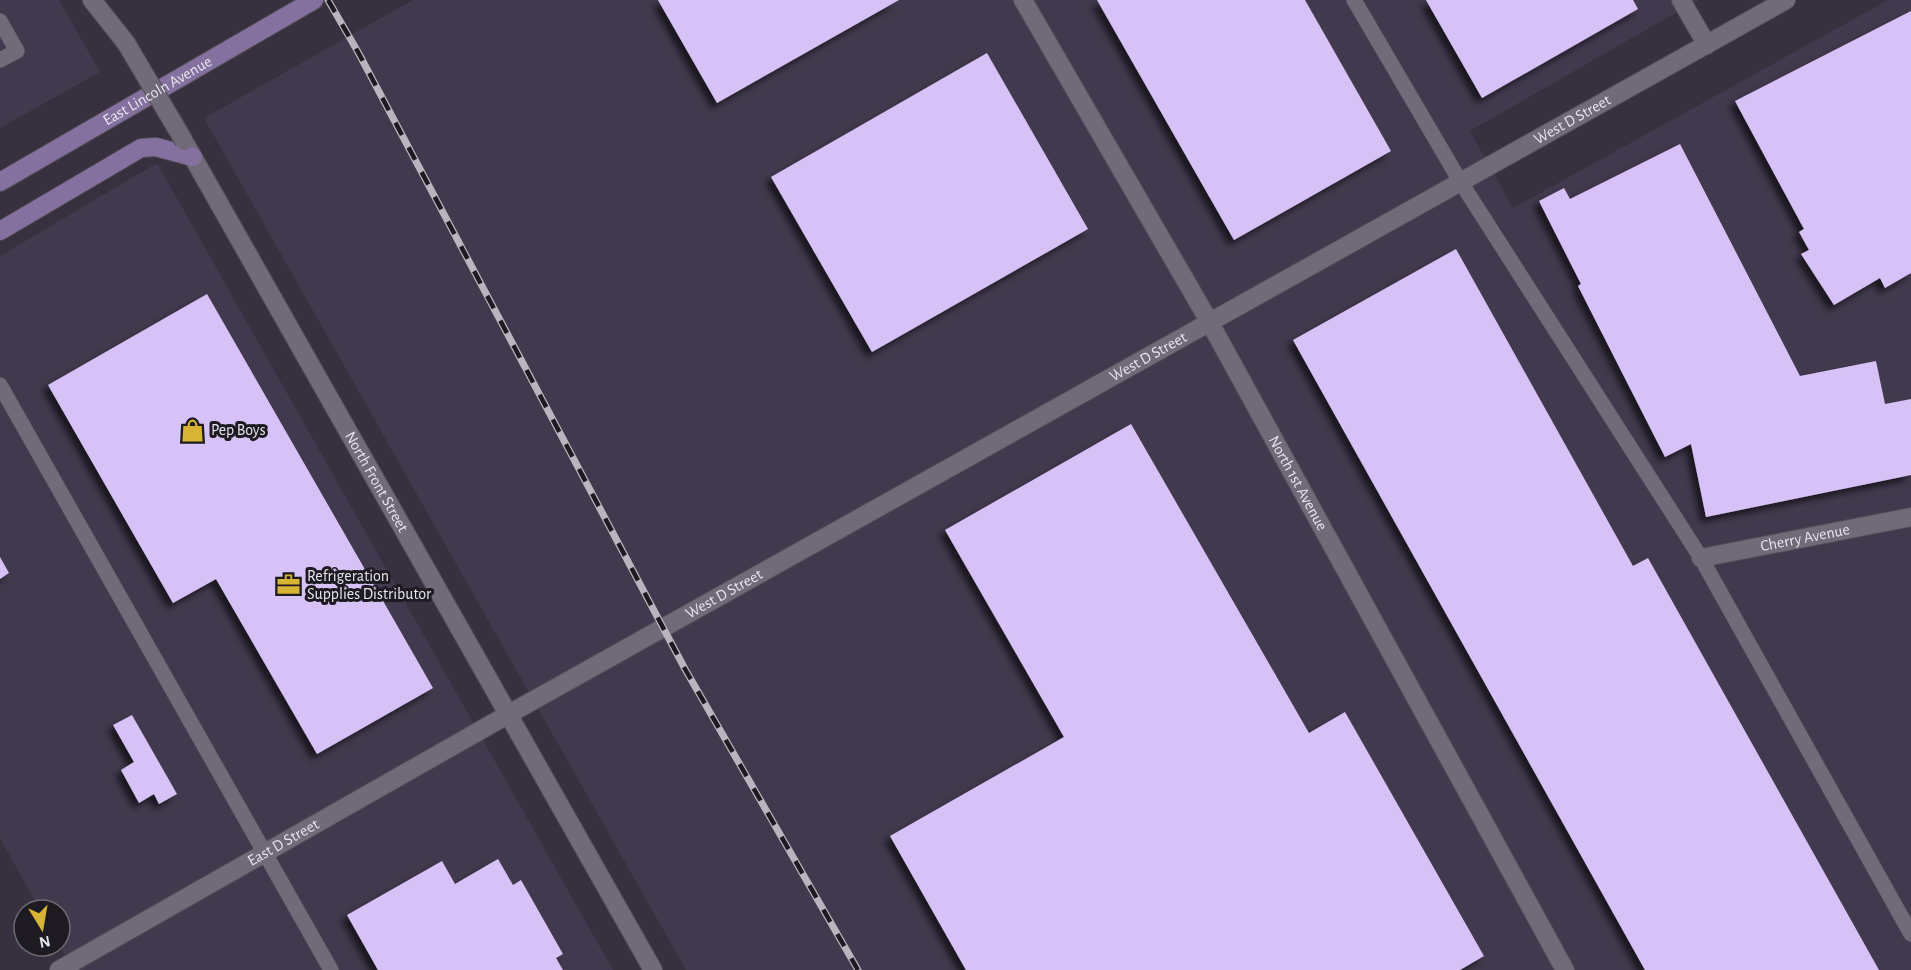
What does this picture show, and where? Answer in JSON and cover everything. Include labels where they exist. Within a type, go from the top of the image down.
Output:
[{"type":"street","name":"North Front Street","points":[[92,0],[126,43],[184,141],[653,970]]},
{"type":"street","name":"East Lincoln Avenue","points":[[0,182],[314,0]]},
{"type":"street","name":"North 1st Avenue","points":[[1023,0],[1209,321],[1565,970]]},
{"type":"street","points":[[1681,0],[1707,45]]},
{"type":"street","name":"West D Street","points":[[509,714],[1785,0]]},
{"type":"street","points":[[0,231],[141,148],[156,147],[193,157]]},
{"type":"street","name":"Cherry Avenue","points":[[1701,558],[1911,517]]},
{"type":"street","name":"East D Street","points":[[59,970],[509,714]]},
{"type":"lane","points":[[1354,0],[1460,181],[1701,558],[1911,934]]},
{"type":"lane","points":[[0,21],[17,51],[0,60]]},
{"type":"lane","points":[[0,385],[331,970]]},
{"type":"shaded area","points":[[0,0],[59,0],[100,72],[0,128]]},
{"type":"shaded area","points":[[413,0],[1698,0],[1470,131],[1513,208],[1888,0],[1911,0],[1911,970],[686,970],[204,118]]},
{"type":"shaded area","points":[[157,163],[613,970],[73,970],[66,958],[72,958],[72,898],[33,898],[0,838],[0,256]]},
{"type":"building","points":[[658,0],[899,0],[717,103]]},
{"type":"building","points":[[1097,0],[1305,0],[1391,151],[1234,240]]},
{"type":"building","points":[[1426,0],[1633,0],[1638,9],[1482,98]]},
{"type":"building","points":[[1911,11],[1911,273],[1885,288],[1880,278],[1834,305],[1801,254],[1809,250],[1799,232],[1804,229],[1735,101]]},
{"type":"building","points":[[987,53],[1088,229],[872,352],[771,177]]},
{"type":"building","points":[[1680,144],[1800,376],[1876,361],[1885,404],[1911,399],[1911,475],[1706,517],[1691,444],[1665,457],[1578,286],[1581,284],[1539,201],[1564,188],[1570,199]]},
{"type":"building","points":[[1456,249],[1633,566],[1648,558],[1879,970],[1645,970],[1293,340]]},
{"type":"building","points":[[207,294],[433,688],[317,754],[216,579],[173,603],[48,385]]},
{"type":"building","points":[[1131,424],[1309,733],[1345,712],[1484,956],[1460,970],[966,970],[890,836],[1064,737],[945,530]]},
{"type":"building","points":[[0,557],[9,573],[0,579]]},
{"type":"building","points":[[132,715],[177,794],[159,804],[154,794],[139,803],[121,770],[134,762],[113,725]]},
{"type":"building","points":[[498,859],[513,885],[521,880],[563,954],[556,958],[563,970],[378,970],[347,915],[442,861],[455,884]]},
{"type":"railway","points":[[328,0],[358,52],[685,669],[858,970]]},
{"type":"place","name":"Pep Boys","points":[[193,430]]},
{"type":"place","name":"Refrigeration Supplies Distributor","points":[[289,585]]}]
